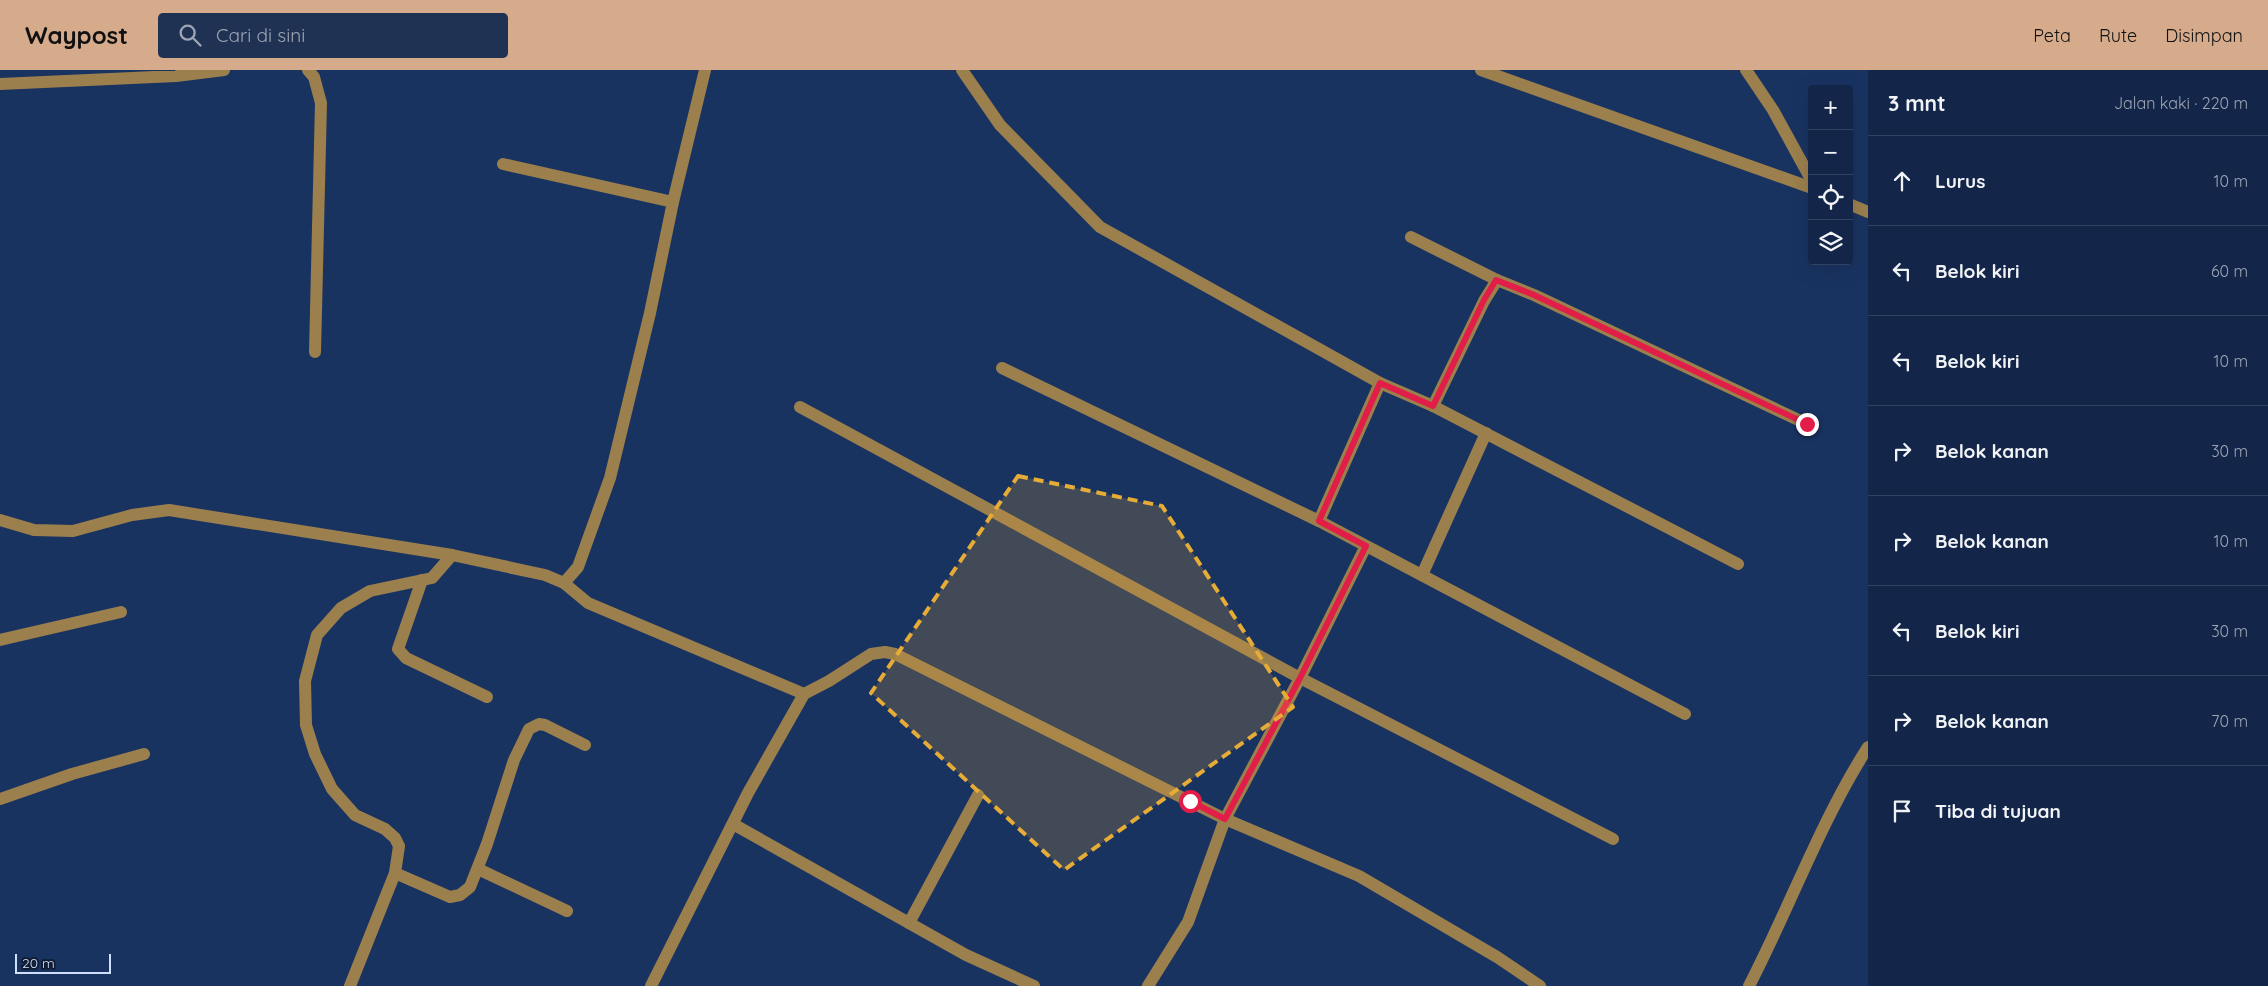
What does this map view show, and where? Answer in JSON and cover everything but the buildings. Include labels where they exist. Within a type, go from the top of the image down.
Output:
[{"type":"street","points":[[0,84],[176,76],[224,70]]},
{"type":"street","points":[[308,70],[314,77],[321,103],[315,352]]},
{"type":"street","points":[[564,583],[578,567],[610,478],[650,313],[673,202],[704,70]]},
{"type":"street","points":[[962,70],[1000,125],[1100,227],[1380,383],[1433,406],[1738,564]]},
{"type":"street","points":[[1481,70],[1808,187]]},
{"type":"street","points":[[1746,70],[1773,110],[1809,175]]},
{"type":"street","points":[[503,164],[673,202]]},
{"type":"street","points":[[1853,206],[1868,212]]},
{"type":"street","points":[[1411,237],[1496,280],[1534,295],[1807,424]]},
{"type":"street","points":[[1433,406],[1484,300],[1496,280]]},
{"type":"street","points":[[1002,368],[1319,521],[1685,714]]},
{"type":"street","points":[[1319,521],[1380,383]]},
{"type":"street","points":[[800,407],[1300,678],[1613,839]]},
{"type":"street","points":[[1422,575],[1486,433]]},
{"type":"street","points":[[0,520],[34,530],[73,531],[132,515],[169,510],[452,555],[545,575],[564,583],[588,603],[804,694]]},
{"type":"street","points":[[1148,986],[1188,922],[1225,819],[1300,678],[1366,546]]},
{"type":"street","points":[[350,986],[395,873],[399,846],[395,838],[385,829],[355,815],[332,789],[315,754],[306,724],[305,681],[317,635],[341,608],[370,591],[432,578],[452,555]]},
{"type":"street","points":[[422,580],[398,648],[406,658],[487,697]]},
{"type":"street","points":[[0,640],[121,612]]},
{"type":"street","points":[[651,986],[748,793],[804,694],[830,682],[871,654],[884,652],[895,654],[1225,819],[1359,876],[1497,957],[1540,986]]},
{"type":"street","points":[[395,873],[450,897],[460,894],[470,887],[478,868],[514,760],[528,729],[539,724],[545,725],[585,745]]},
{"type":"street","points":[[1749,986],[1776,933],[1846,781],[1868,747]]},
{"type":"street","points":[[0,799],[72,774],[144,754]]},
{"type":"street","points":[[909,923],[978,795]]},
{"type":"street","points":[[733,824],[966,955],[1034,986]]},
{"type":"street","points":[[478,868],[567,911]]},
{"type":"highlighted area","points":[[1018,476],[1162,506],[1293,707],[1064,870],[871,693]]},
{"type":"route","points":[[1190,801],[1225,819],[1300,678],[1366,546],[1319,521],[1380,383],[1433,406],[1484,300],[1496,280],[1534,295],[1807,424]]}]
